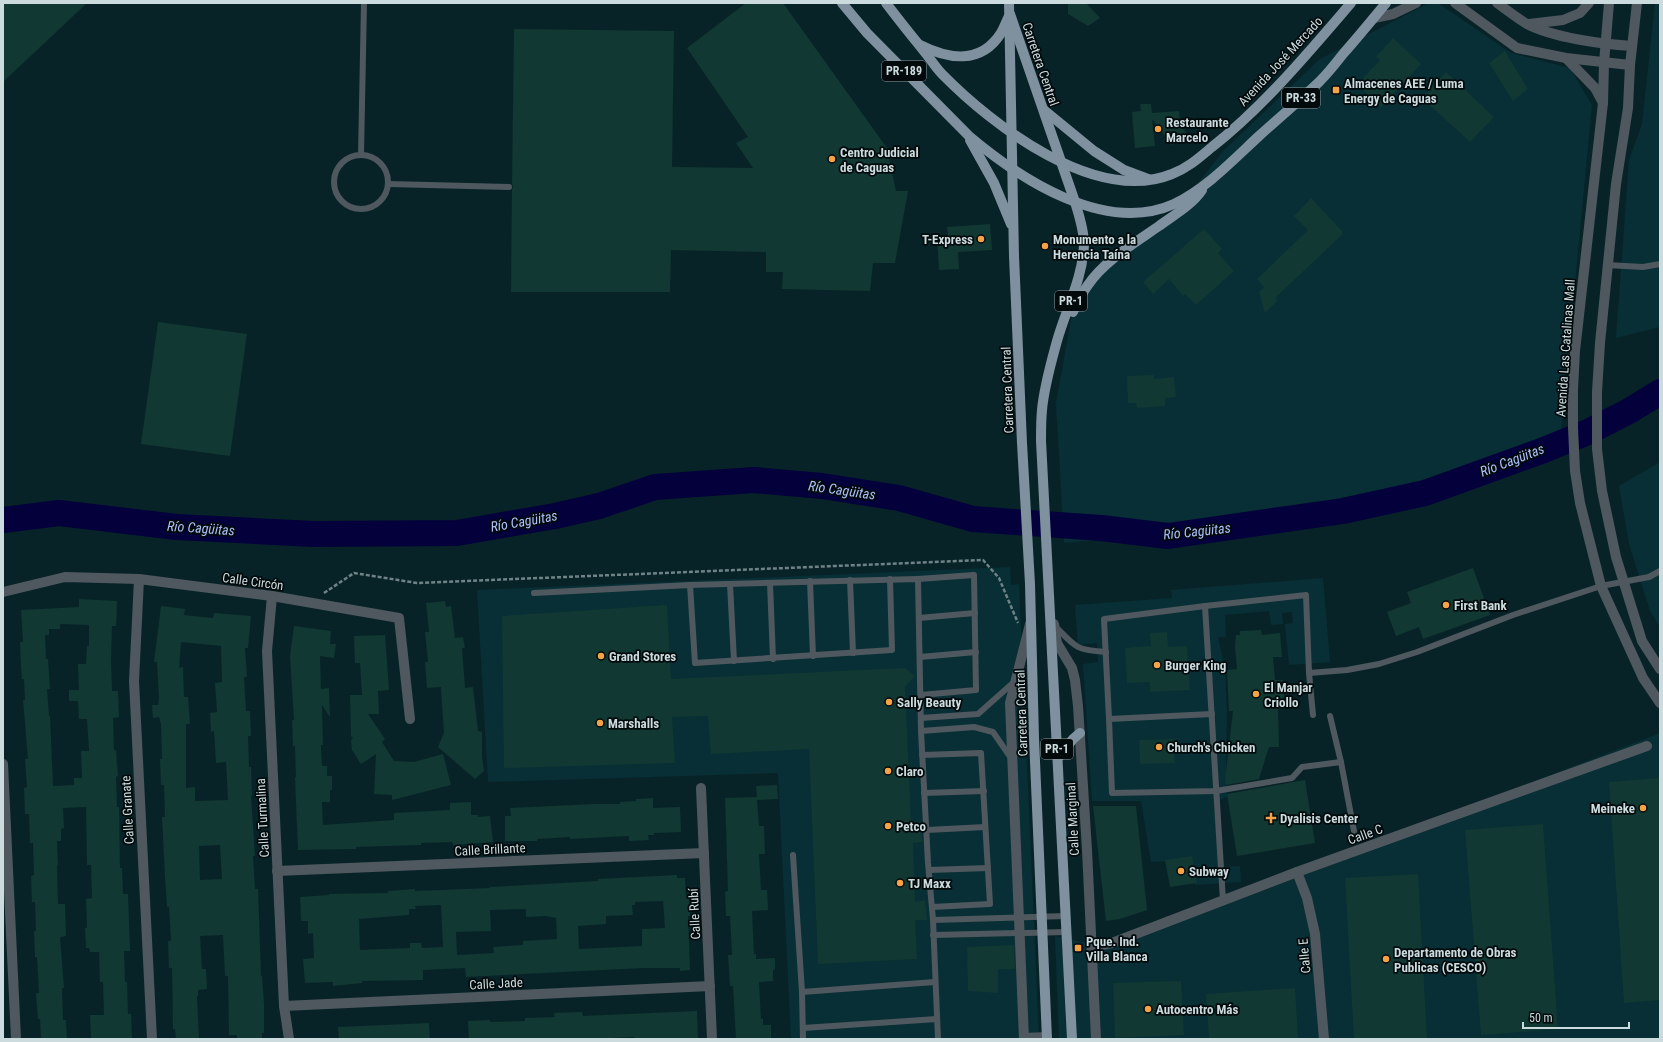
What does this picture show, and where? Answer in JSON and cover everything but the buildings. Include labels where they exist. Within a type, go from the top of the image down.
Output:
[{"type":"main road","name":"PR-189","points":[[842,3],[867,33],[968,136],[1013,170]]},
{"type":"main road","name":"PR-189","points":[[886,3],[942,73],[1001,126],[1012,132]]},
{"type":"main road","name":"PR-1","points":[[1009,3],[1010,14]]},
{"type":"main road","name":"Avenida José Mercado","points":[[1012,132],[1062,162],[1078,170],[1097,176],[1119,180],[1152,181],[1173,174],[1187,167],[1234,130],[1306,56],[1351,3]]},
{"type":"main road","name":"PR-33","points":[[1013,170],[1061,197],[1099,209],[1123,212],[1142,212],[1173,204],[1207,184],[1321,80],[1386,3]]},
{"type":"main road","points":[[918,43],[940,54],[948,56],[960,57],[976,54],[991,45],[997,38],[1010,14]]},
{"type":"main road","name":"Carretera Central","points":[[1010,14],[1062,162],[1082,227],[1083,250],[1081,263],[1072,298],[1057,340],[1042,409],[1041,441],[1072,1039]]},
{"type":"main road","name":"Carretera Central","points":[[1010,14],[1014,239],[1022,443],[1030,584],[1034,738],[1047,1038]]},
{"type":"main road","points":[[1043,110],[1094,151],[1124,170],[1152,181]]},
{"type":"main road","points":[[968,136],[994,183],[1011,224],[1014,239]]},
{"type":"main road","points":[[1057,340],[1088,284],[1100,270],[1197,198],[1207,184]]},
{"type":"main road","points":[[1058,758],[1073,739],[1080,733]]},
{"type":"street","points":[[1374,18],[1393,14],[1416,3]]},
{"type":"street","points":[[1496,3],[1527,24],[1548,32],[1605,44],[1632,46]]},
{"type":"street","points":[[1527,24],[1563,20],[1580,13],[1589,3]]},
{"type":"street","name":"Avenida Las Catalinas Mall","points":[[1609,3],[1605,44],[1603,103],[1572,389],[1575,471],[1580,503],[1602,586],[1643,678],[1660,703]]},
{"type":"street","points":[[1637,3],[1630,65],[1628,108],[1616,184],[1600,343],[1597,392],[1597,449],[1602,491],[1623,583],[1642,641],[1660,669]]},
{"type":"street","points":[[1457,5],[1517,48],[1566,58],[1630,65]]},
{"type":"street","points":[[1566,58],[1595,88],[1603,103]]},
{"type":"street","name":"Calle Circón","points":[[3,592],[65,577],[139,579],[272,596],[399,618],[410,719]]},
{"type":"street","name":"Calle Granate","points":[[139,579],[134,681],[152,1039]]},
{"type":"street","name":"Calle Turmalina","points":[[272,596],[267,651],[284,1006],[289,1039]]},
{"type":"street","name":"Calle Marginal","points":[[1049,603],[1057,643],[1072,668],[1075,680],[1080,733],[1096,1039]]},
{"type":"street","points":[[1031,620],[1010,703],[1018,918],[1024,1038],[1047,1038]]},
{"type":"street","name":"Calle C","points":[[1092,947],[1112,943],[1297,872],[1647,746]]},
{"type":"street","points":[[3,764],[7,909],[16,1039],[7,1039]]},
{"type":"street","name":"Calle Rubí","points":[[701,788],[712,1039]]},
{"type":"street","name":"Calle Brillante","points":[[277,872],[704,853]]},
{"type":"street","name":"Calle E","points":[[1297,872],[1307,898],[1315,934],[1324,1039]]},
{"type":"street","name":"Calle Jade","points":[[284,1006],[710,986]]},
{"type":"lane","points":[[361,155],[364,3]]},
{"type":"lane","points":[[361,155],[372,158],[381,164],[386,173],[388,184],[386,193],[381,201],[364,209],[355,208],[345,203],[337,195],[334,184],[335,173],[341,164],[350,157],[361,155]]},
{"type":"lane","points":[[388,184],[509,187]]},
{"type":"lane","points":[[1607,265],[1643,267],[1660,264]]},
{"type":"lane","points":[[1309,673],[1347,670],[1379,664],[1417,652],[1514,615],[1602,586],[1649,577],[1660,571]]},
{"type":"lane","points":[[534,593],[690,585],[918,579],[974,575],[976,690],[921,695]]},
{"type":"lane","points":[[690,585],[695,663],[892,650],[890,579]]},
{"type":"lane","points":[[918,579],[922,755],[929,870],[934,920],[933,935],[938,1039]]},
{"type":"lane","points":[[850,580],[853,653]]},
{"type":"lane","points":[[810,581],[813,656]]},
{"type":"lane","points":[[770,583],[773,659]]},
{"type":"lane","points":[[730,584],[734,661]]},
{"type":"lane","points":[[1312,715],[1306,595],[1104,619],[1112,793],[1216,791],[1292,778],[1302,768],[1341,762]]},
{"type":"lane","points":[[1204,606],[1212,714],[1222,901]]},
{"type":"lane","points":[[919,618],[975,613]]},
{"type":"lane","points":[[1054,626],[1072,645],[1084,650],[1106,652]]},
{"type":"lane","points":[[920,657],[976,652]]},
{"type":"lane","points":[[921,718],[978,714],[1015,681]]},
{"type":"lane","points":[[1109,719],[1212,714]]},
{"type":"lane","points":[[1330,716],[1341,762],[1354,831]]},
{"type":"lane","points":[[921,731],[974,727],[993,732],[1012,759]]},
{"type":"lane","points":[[922,755],[981,753],[984,791],[990,904],[932,907]]},
{"type":"lane","points":[[924,793],[984,791]]},
{"type":"lane","points":[[927,830],[986,827]]},
{"type":"lane","points":[[793,855],[802,992],[803,1039]]},
{"type":"lane","points":[[929,870],[988,868]]},
{"type":"lane","points":[[934,920],[1042,918],[1066,916]]},
{"type":"lane","points":[[933,935],[1067,932]]},
{"type":"lane","points":[[802,992],[935,982]]},
{"type":"lane","points":[[803,1028],[937,1019]]},
{"type":"shaded area","points":[[1429,3],[1438,3],[1511,53],[1570,68],[1592,105],[1561,431],[1360,515],[1064,543],[1056,403],[1074,303],[1113,257],[1175,213],[1223,151],[1320,59]]},
{"type":"shaded area","points":[[1655,3],[1660,3],[1660,327],[1616,338],[1629,160],[1642,124]]},
{"type":"shaded area","points":[[1660,462],[1660,627],[1650,611],[1629,544],[1619,486]]},
{"type":"shaded area","points":[[1010,567],[1011,585],[1019,584],[1039,1037],[1014,1039],[791,1039],[778,773],[488,782],[477,590]]},
{"type":"shaded area","points":[[1323,578],[1330,662],[1289,665],[1285,624],[1293,623],[1292,612],[1282,613],[1283,624],[1271,625],[1269,611],[1225,615],[1226,637],[1218,637],[1225,669],[1227,712],[1227,797],[1218,801],[1222,867],[1240,866],[1241,882],[1195,885],[1193,860],[1151,862],[1141,801],[1092,801],[1083,664],[1098,662],[1097,643],[1078,645],[1075,605],[1172,598],[1171,590]]},
{"type":"shaded area","points":[[1660,733],[1660,1039],[1059,1039],[1055,936],[1095,945],[1173,920]]},
{"type":"waterway","name":"Río Cagüitas","points":[[3,520],[59,513],[177,527],[314,534],[457,533],[555,516],[599,506],[655,487],[754,480],[822,486],[899,498],[973,519],[1101,528],[1168,536],[1343,511],[1425,493],[1544,450],[1588,432],[1629,411],[1660,392]]},
{"type":"place","name":"Almacenes AEE / Luma Energy de Caguas","points":[[1336,90]]},
{"type":"place","name":"Restaurante Marcelo","points":[[1158,129]]},
{"type":"place","name":"Centro Judicial de Caguas","points":[[832,159]]},
{"type":"place","name":"T-Express","points":[[981,239]]},
{"type":"place","name":"Monumento a la Herencia Taína","points":[[1045,246]]},
{"type":"place","name":"First Bank","points":[[1446,605]]},
{"type":"place","name":"Grand Stores","points":[[601,656]]},
{"type":"place","name":"Burger King","points":[[1157,665]]},
{"type":"place","name":"El Manjar Criollo","points":[[1256,694]]},
{"type":"place","name":"Sally Beauty","points":[[889,702]]},
{"type":"place","name":"Marshalls","points":[[600,723]]},
{"type":"place","name":"Church's Chicken","points":[[1159,747]]},
{"type":"place","name":"Claro","points":[[888,771]]},
{"type":"place","name":"Meineke","points":[[1643,808]]},
{"type":"place","name":"Dyalisis Center","points":[[1271,818]]},
{"type":"place","name":"Petco","points":[[888,826]]},
{"type":"place","name":"Subway","points":[[1181,871]]},
{"type":"place","name":"TJ Maxx","points":[[900,883]]},
{"type":"place","name":"Pque. Ind. Villa Blanca","points":[[1078,948]]},
{"type":"place","name":"Departamento de Obras Publicas (CESCO)","points":[[1386,959]]},
{"type":"place","name":"Autocentro Más","points":[[1148,1009]]}]
